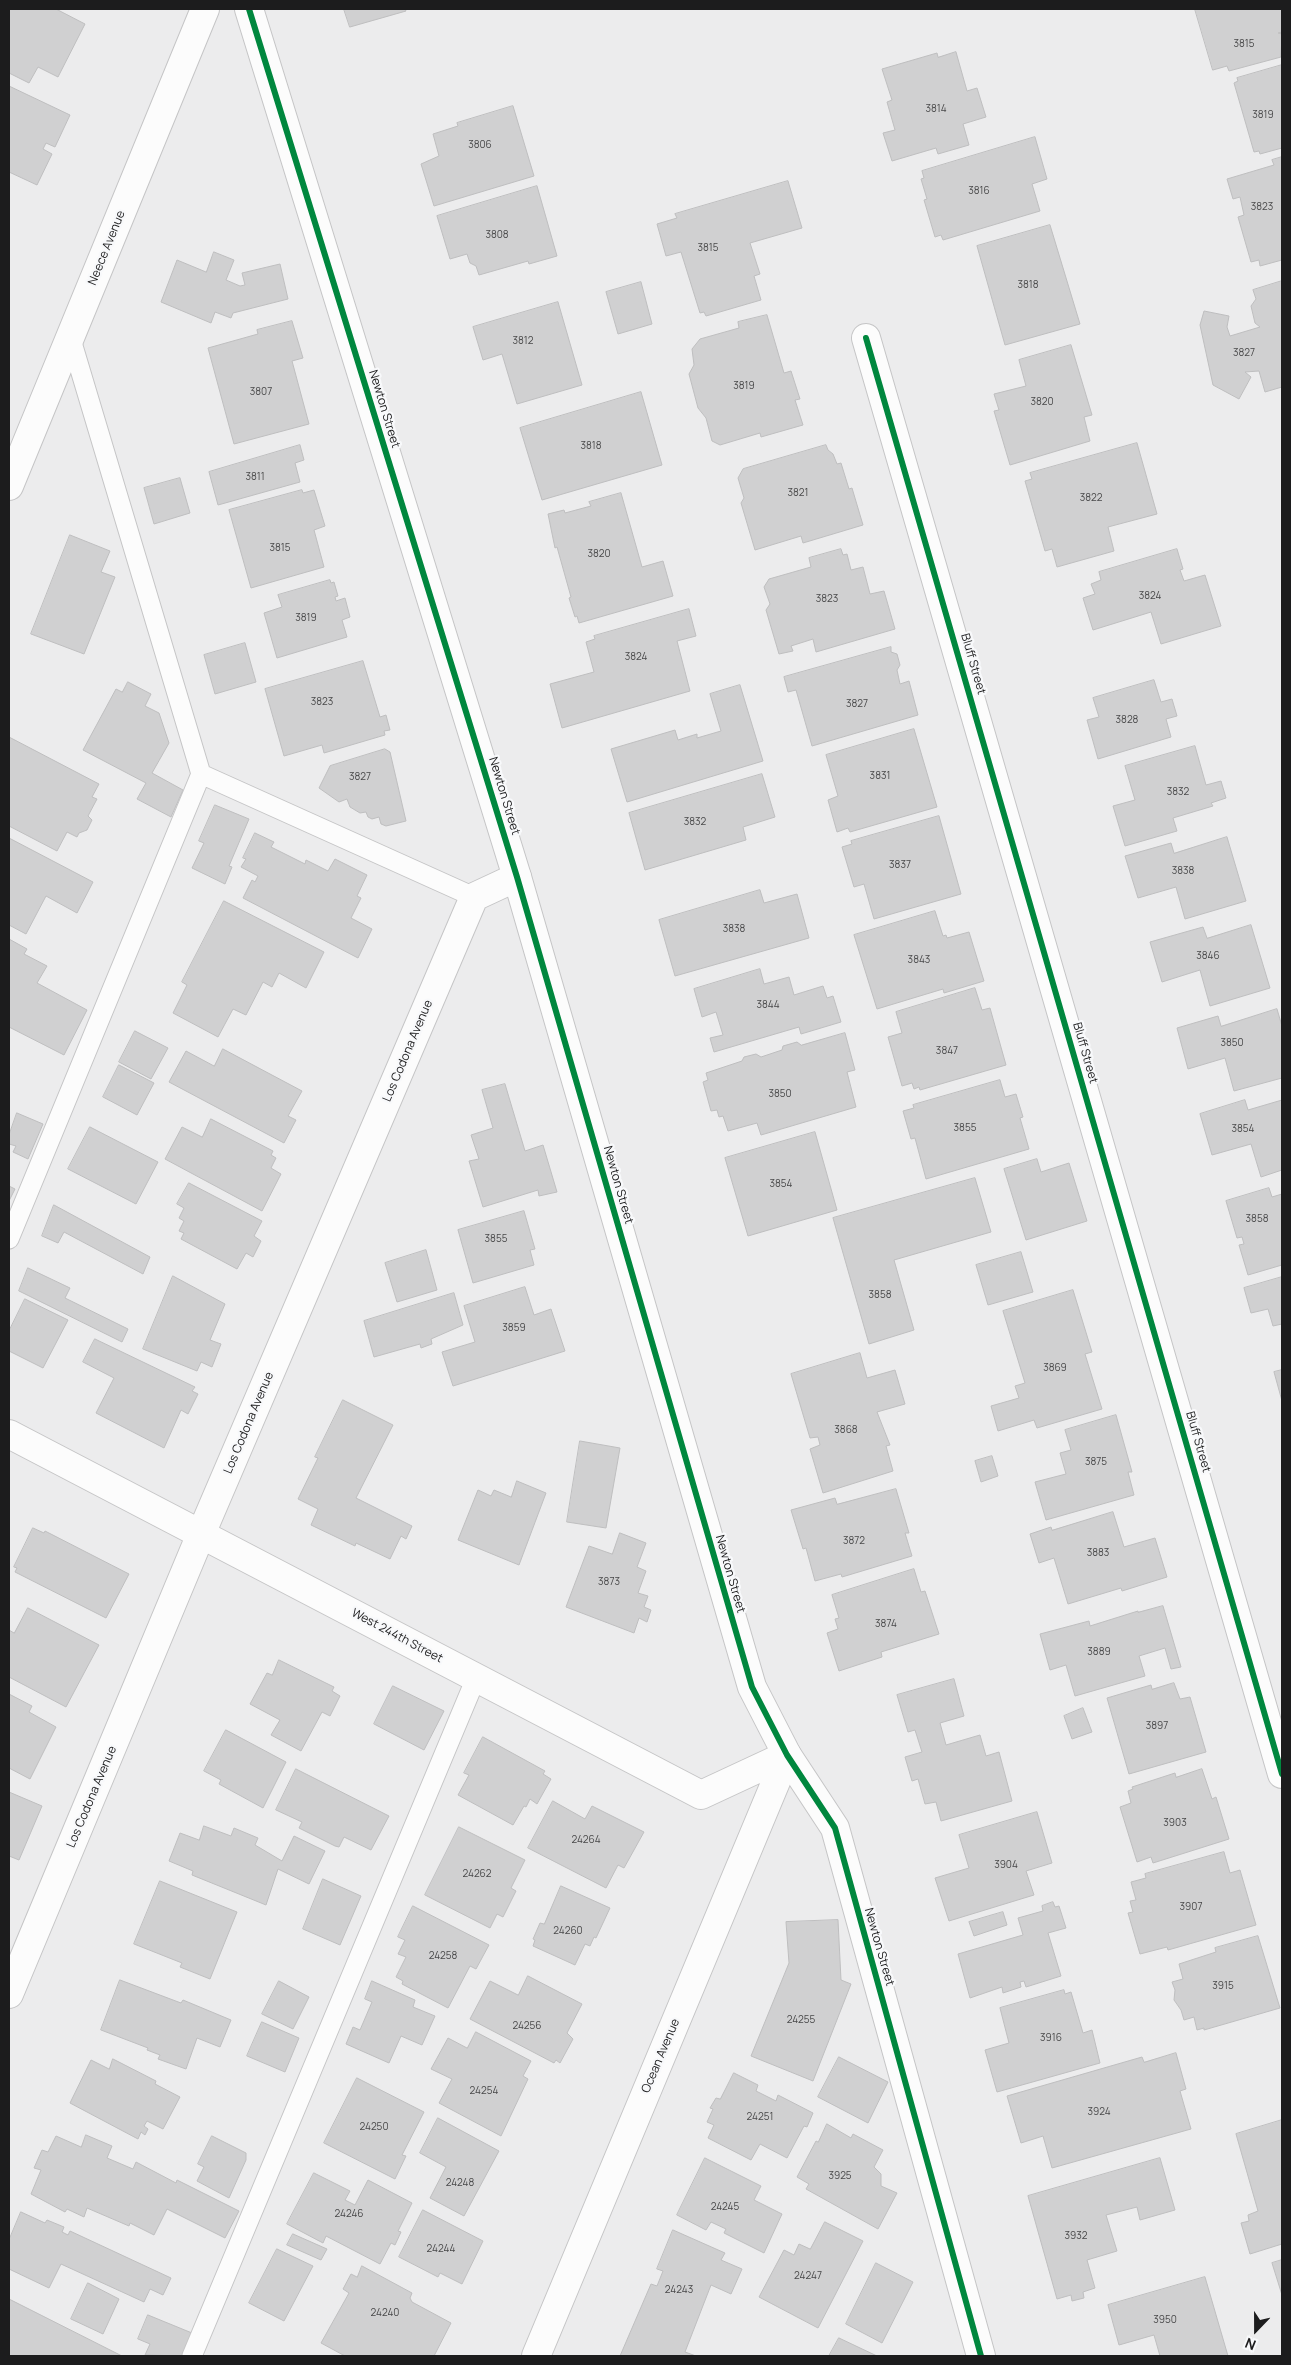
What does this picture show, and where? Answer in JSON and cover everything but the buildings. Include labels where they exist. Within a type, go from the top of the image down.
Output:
[{"type":"street","name":"Neece Avenue","points":[[9,486],[205,9]]},
{"type":"street","name":"Newton Street","points":[[249,9],[517,877],[752,1687],[787,1755],[835,1828],[981,2356]]},
{"type":"street","name":"Bluff Street","points":[[866,338],[1282,1774]]},
{"type":"street","points":[[474,897],[517,877]]},
{"type":"street","name":"Los Codona Avenue","points":[[9,1994],[201,1534],[474,897]]},
{"type":"street","name":"West 244th Street","points":[[9,1434],[701,1795],[787,1755]]},
{"type":"street","name":"Ocean Avenue","points":[[536,2356],[787,1755]]},
{"type":"lane","points":[[9,1239],[201,774],[70,336]]},
{"type":"lane","points":[[201,774],[474,897]]},
{"type":"lane","points":[[192,2356],[476,1678]]},
{"type":"cycle path","points":[[249,9],[517,877],[752,1687],[787,1755],[835,1828],[981,2356]]},
{"type":"cycle path","points":[[866,338],[1282,1774]]}]
